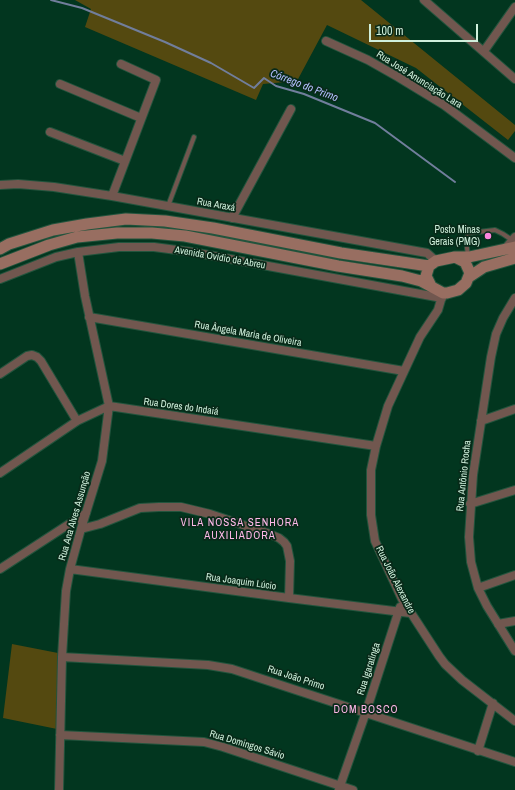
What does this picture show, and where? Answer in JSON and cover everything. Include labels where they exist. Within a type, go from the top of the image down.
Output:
[{"type":"main road","points":[[0,249],[9,244],[53,230],[126,219],[165,221],[213,228],[341,253],[432,263],[455,257],[469,257],[512,243]]},
{"type":"main road","name":"Avenida Ovídio de Abreu","points":[[0,264],[49,244],[77,237],[116,232],[152,233],[185,236],[338,266],[402,276],[421,281],[431,286]]},
{"type":"main road","points":[[432,263],[426,276],[431,286],[442,295],[458,290],[466,283],[469,277],[470,273],[465,262],[455,257]]},
{"type":"main road","points":[[469,277],[484,267],[515,258]]},
{"type":"street","points":[[424,0],[515,79]]},
{"type":"street","points":[[484,51],[515,7]]},
{"type":"street","name":"Rua José Anunciação Lara","points":[[326,41],[368,60],[444,105],[515,158]]},
{"type":"street","points":[[112,196],[156,80],[121,64]]},
{"type":"street","points":[[60,84],[141,118]]},
{"type":"street","points":[[232,218],[291,109]]},
{"type":"street","points":[[50,132],[125,161]]},
{"type":"street","name":"Rua Araxá","points":[[0,185],[18,184],[54,187],[168,206],[427,253],[432,263]]},
{"type":"street","name":"Avenida Ovídio de Abreu","points":[[1,275],[56,257],[78,252],[119,247],[154,247],[192,252],[442,295]]},
{"type":"street","name":"Rua Ana Alves Assunção","points":[[59,790],[62,657],[66,591],[70,569],[81,528],[102,461],[109,406],[84,296],[78,252]]},
{"type":"street","name":"Rua João Alexandre","points":[[442,295],[438,310],[420,337],[388,406],[376,446],[371,470],[370,494],[375,541],[402,599],[445,664],[462,680],[515,721]]},
{"type":"street","name":"Rua Antônio Rocha","points":[[515,298],[503,318],[496,334],[491,357],[470,504],[469,537],[471,562],[478,588],[515,651]]},
{"type":"street","name":"Rua Ângela Maria de Oliveira","points":[[89,317],[404,371]]},
{"type":"street","points":[[0,374],[27,356],[32,355],[37,357],[77,421]]},
{"type":"street","points":[[0,473],[77,421],[109,406]]},
{"type":"street","name":"Rua Dores do Indaiá","points":[[109,406],[376,446]]},
{"type":"street","points":[[481,421],[515,409]]},
{"type":"street","points":[[470,504],[515,490]]},
{"type":"street","points":[[81,528],[100,524],[140,508],[159,506],[181,507],[210,514],[267,533],[284,542],[287,546],[290,561],[289,598]]},
{"type":"street","points":[[0,569],[86,512]]},
{"type":"street","name":"Rua Joaquim Lúcio","points":[[70,569],[410,613]]},
{"type":"street","points":[[478,588],[515,574]]},
{"type":"street","name":"Rua Igaratinga","points":[[340,788],[402,599]]},
{"type":"street","points":[[498,624],[515,621]]},
{"type":"street","name":"Rua João Primo","points":[[62,657],[208,665],[232,669],[515,762]]},
{"type":"street","points":[[478,751],[492,703]]},
{"type":"street","name":"Rua Domingos Sávio","points":[[60,735],[204,742],[223,747],[340,788],[353,790]]},
{"type":"lane","points":[[168,206],[194,137]]},
{"type":"lane","points":[[469,257],[466,240],[470,233],[495,230],[512,243]]},
{"type":"shaded area","points":[[75,0],[361,0],[515,125],[515,131],[508,140],[416,68],[327,25],[297,81],[263,84],[256,100],[85,27],[91,9]]},
{"type":"shaded area","points":[[12,644],[58,653],[57,729],[3,718]]},
{"type":"waterway","name":"Córrego do Primo","points":[[51,0],[82,8],[165,42],[211,63],[254,88],[264,78],[276,86],[304,94],[375,123],[455,182]]},
{"type":"place","name":"Posto Minas Gerais (PMG)","points":[[488,236]]},
{"type":"district","name":"VILA NOSSA SENHORA AUXILIADORA","points":[[240,529]]},
{"type":"district","name":"DOM BOSCO","points":[[366,710]]}]
